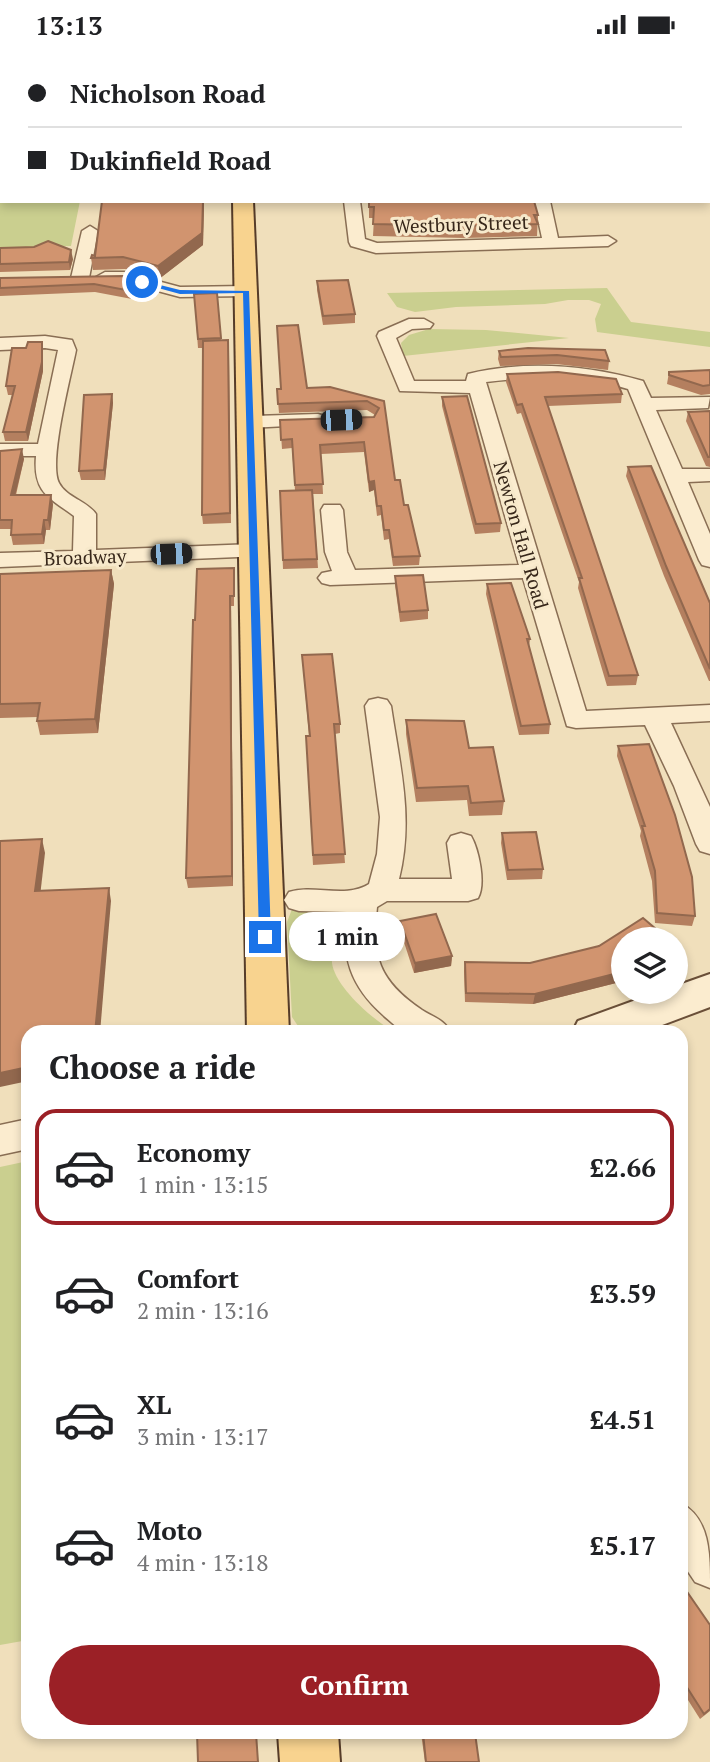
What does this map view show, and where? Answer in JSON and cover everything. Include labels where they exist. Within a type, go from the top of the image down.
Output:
[{"type":"main road","points":[[243,203],[268,1025]]},
{"type":"main road","points":[[308,1739],[310,1762]]},
{"type":"street","name":"Westbury Street","points":[[352,203],[357,242],[376,248],[608,241]]},
{"type":"street","points":[[542,203],[551,243]]},
{"type":"street","points":[[90,231],[73,278],[124,277],[180,292],[246,291]]},
{"type":"street","points":[[424,324],[409,324],[386,336],[407,387],[477,387],[475,378],[520,372],[559,371],[610,376],[640,395],[708,402]]},
{"type":"street","points":[[0,344],[65,344],[46,450],[45,477],[48,487],[85,514],[84,557]]},
{"type":"street","name":"Newton Hall Road","points":[[477,387],[576,720],[710,713]]},
{"type":"street","points":[[640,395],[710,560]]},
{"type":"street","points":[[250,422],[341,420]]},
{"type":"street","points":[[0,450],[46,450]]},
{"type":"street","points":[[674,476],[710,475]]},
{"type":"street","points":[[332,510],[339,578],[531,571]]},
{"type":"street","name":"Broadway","points":[[0,560],[254,551]]},
{"type":"street","points":[[378,706],[394,817],[391,854],[373,896],[360,952],[373,982],[393,1007],[418,1025]]},
{"type":"street","points":[[654,716],[688,786],[710,844]]},
{"type":"street","points":[[299,900],[468,890],[461,843]]},
{"type":"street","points":[[615,1025],[710,990]]},
{"type":"street","points":[[0,1140],[21,1136]]},
{"type":"street","points":[[688,1534],[710,1567]]},
{"type":"green space","points":[[0,203],[80,203],[71,246],[0,248]]},
{"type":"green space","points":[[607,288],[631,322],[710,332],[710,347],[597,332],[595,319],[601,304],[589,300],[456,307],[415,312],[397,307],[387,293]]},
{"type":"green space","points":[[429,329],[486,330],[569,338],[403,356],[401,343],[409,335]]},
{"type":"green space","points":[[294,904],[322,909],[334,923],[332,963],[340,983],[367,1012],[384,1025],[297,1025],[292,1017],[287,922]]},
{"type":"green space","points":[[21,1162],[21,1641],[0,1645],[0,1167]]},
{"type":"building","points":[[102,203],[203,203],[202,233],[158,266],[123,257],[91,258],[92,255],[95,256]]},
{"type":"building","points":[[369,203],[535,203],[538,215],[534,215],[538,224],[373,224],[374,207],[369,207]]},
{"type":"building","points":[[48,241],[71,250],[69,262],[0,264],[0,248],[34,247]]},
{"type":"building","points":[[123,276],[143,282],[131,291],[94,284],[0,288],[0,278]]},
{"type":"building","points":[[348,280],[355,314],[323,316],[317,281]]},
{"type":"building","points":[[217,293],[221,338],[198,339],[194,294]]},
{"type":"building","points":[[298,325],[307,388],[330,387],[384,401],[395,480],[400,480],[404,505],[408,505],[420,556],[393,557],[389,530],[384,530],[381,506],[377,506],[374,481],[369,482],[364,442],[320,445],[323,484],[295,485],[292,439],[281,440],[280,420],[374,417],[379,408],[367,401],[278,404],[277,389],[281,389],[277,326]]},
{"type":"building","points":[[228,340],[230,513],[202,515],[203,341]]},
{"type":"building","points":[[28,342],[42,342],[42,362],[26,432],[3,432],[15,386],[6,386],[12,348],[26,348]]},
{"type":"building","points":[[528,348],[605,350],[609,361],[557,355],[501,357],[499,351]]},
{"type":"building","points":[[710,370],[710,385],[703,386],[669,375],[669,372]]},
{"type":"building","points":[[558,372],[616,379],[622,394],[545,397],[638,675],[609,676],[579,578],[582,578],[522,404],[517,405],[507,374]]},
{"type":"building","points":[[112,394],[104,470],[79,471],[84,395]]},
{"type":"building","points":[[467,396],[501,523],[476,524],[442,397]]},
{"type":"building","points":[[710,411],[710,457],[708,457],[688,412]]},
{"type":"building","points":[[22,449],[11,495],[51,495],[48,520],[44,520],[42,534],[11,535],[12,520],[0,520],[0,451]]},
{"type":"building","points":[[651,466],[710,603],[710,669],[628,467]]},
{"type":"building","points":[[312,490],[317,559],[283,560],[280,491]]},
{"type":"building","points":[[234,568],[234,596],[230,596],[232,876],[186,878],[193,620],[197,569]]},
{"type":"building","points":[[111,570],[95,719],[37,721],[40,703],[0,704],[0,574]]},
{"type":"building","points":[[423,575],[428,610],[400,612],[395,576]]},
{"type":"building","points":[[511,583],[530,639],[527,639],[550,724],[521,726],[487,584]]},
{"type":"building","points":[[332,654],[340,724],[334,724],[345,854],[313,855],[306,736],[310,736],[302,655]]},
{"type":"building","points":[[406,720],[464,721],[469,748],[493,747],[504,801],[471,803],[468,786],[417,788]]},
{"type":"building","points":[[649,744],[675,815],[692,877],[695,916],[657,913],[655,871],[642,826],[645,826],[618,746]]},
{"type":"building","points":[[536,832],[543,869],[508,870],[502,833]]},
{"type":"building","points":[[42,839],[35,891],[109,888],[96,1025],[21,1025],[21,1068],[0,1073],[0,841]]},
{"type":"building","points":[[436,914],[452,956],[415,963],[400,921]]},
{"type":"building","points":[[643,918],[654,927],[629,927]]},
{"type":"building","points":[[611,938],[611,975],[535,994],[466,993],[465,962],[530,963],[599,946]]},
{"type":"building","points":[[688,1593],[710,1625],[710,1709],[704,1714],[688,1689]]},
{"type":"building","points":[[197,1739],[256,1739],[258,1762],[198,1762]]},
{"type":"building","points":[[424,1739],[476,1739],[479,1762],[426,1762]]},
{"type":"route","points":[[142,282],[180,292],[246,291],[265,937]]}]
